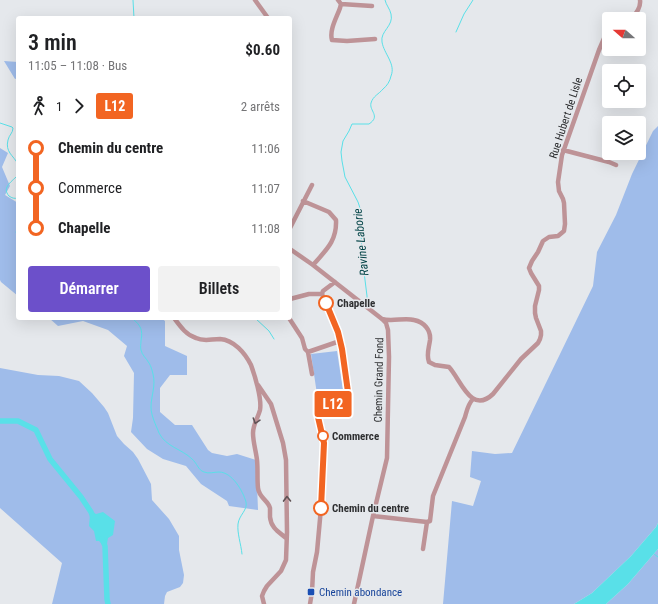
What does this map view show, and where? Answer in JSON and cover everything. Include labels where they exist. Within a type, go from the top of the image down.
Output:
[{"type":"street","points":[[255,0],[267,16]]},
{"type":"street","points":[[636,12],[639,8],[640,0]]},
{"type":"street","points":[[372,6],[340,2],[340,8],[332,30],[331,38],[332,40],[347,41],[375,39]]},
{"type":"street","name":"Rue Hubert de Lisle","points":[[473,399],[481,400],[490,397],[521,359],[538,343],[540,338],[541,331],[535,313],[539,286],[531,273],[530,268],[532,260],[543,241],[558,236],[564,231],[564,203],[559,191],[558,174],[563,150],[602,43]]},
{"type":"street","points":[[563,150],[616,165]]},
{"type":"street","points":[[292,224],[312,185]]},
{"type":"street","points":[[303,201],[329,212],[336,220],[333,240],[313,265]]},
{"type":"street","points":[[292,250],[382,319],[414,320],[420,322],[430,333],[428,354],[429,362],[436,366],[449,367],[469,396],[473,399],[468,406],[435,493],[430,521],[427,522],[424,549]]},
{"type":"street","points":[[322,294],[323,291],[335,282]]},
{"type":"street","points":[[292,298],[309,294],[322,294]]},
{"type":"street","points":[[320,408],[342,402],[347,399],[348,396],[338,332],[322,294]]},
{"type":"street","name":"Chemin Grand Fond","points":[[354,604],[387,458],[388,338],[387,326],[382,319]]},
{"type":"street","points":[[176,320],[186,333],[197,339],[220,339],[234,344],[251,366],[257,383],[260,402],[260,410],[254,424],[253,434],[257,462],[258,488],[261,497],[270,508],[270,519],[272,526],[286,538]]},
{"type":"street","points":[[290,320],[302,338],[308,352],[312,374]]},
{"type":"street","points":[[308,352],[340,341]]},
{"type":"street","points":[[257,383],[271,404],[283,443],[286,460],[286,560],[281,571],[264,591],[262,596],[264,604]]},
{"type":"street","points":[[310,604],[313,572],[317,552],[324,452],[324,443],[318,417],[320,408],[316,400]]},
{"type":"street","points":[[373,516],[427,522]]},
{"type":"shaded area","points":[[4,61],[16,62],[15,79]]},
{"type":"shaded area","points":[[658,126],[658,523],[631,556],[592,593],[574,604],[443,604],[452,501],[473,506],[481,481],[470,477],[472,451],[495,454],[512,453],[593,286],[597,252],[616,215],[639,160],[646,160],[646,145],[653,131]]},
{"type":"shaded area","points":[[0,148],[8,153],[2,167],[10,186],[5,195],[16,202],[16,294],[0,280]]},
{"type":"shaded area","points":[[51,320],[165,321],[165,346],[187,356],[187,375],[170,375],[160,388],[160,412],[175,425],[192,425],[208,450],[212,453],[227,456],[237,454],[256,460],[258,510],[229,506],[227,501],[201,484],[186,466],[163,459],[147,449],[131,432],[133,418],[134,373],[124,356],[127,346],[108,330],[83,321],[58,326]]},
{"type":"shaded area","points":[[337,351],[344,397],[318,401],[311,354]]},
{"type":"shaded area","points":[[0,368],[38,375],[59,376],[79,381],[104,407],[117,436],[138,459],[151,484],[152,500],[169,519],[179,536],[179,550],[184,575],[183,583],[180,587],[167,592],[164,604],[52,604],[62,563],[0,508]]},
{"type":"shaded area","points":[[93,512],[96,514],[103,512],[115,521],[113,535],[108,538],[107,544],[103,545],[99,541],[96,541],[94,531],[89,526],[90,515]]},
{"type":"shaded area","points":[[658,523],[658,549],[628,584],[606,604],[574,604],[592,593],[631,556]]},
{"type":"shaded area","points":[[658,549],[658,604],[606,604],[628,584]]},
{"type":"waterway","points":[[133,0],[134,16]]},
{"type":"waterway","name":"Ravine Laborie","points":[[367,305],[362,256],[360,208],[345,177],[341,152],[343,141],[352,124],[369,124],[372,121],[374,116],[371,103],[391,78],[392,67],[382,42],[383,35],[391,22],[390,12],[385,0]]},
{"type":"waterway","points":[[456,32],[464,14],[473,0]]},
{"type":"waterway","points":[[0,123],[13,128],[7,144],[10,153],[16,161]]},
{"type":"waterway","points":[[16,177],[9,184],[6,190],[9,196],[16,198]]},
{"type":"waterway","points":[[134,320],[141,328],[141,350],[150,364],[153,374],[154,383],[151,410],[162,438],[192,459],[202,471],[208,473],[219,472],[228,475],[236,483],[242,493],[246,502],[245,510],[240,518],[238,527],[242,554]]},
{"type":"waterway","points":[[257,320],[269,331],[274,339]]},
{"type":"waterway","points":[[0,421],[18,421],[36,430],[50,459],[81,497],[91,512],[94,520]]},
{"type":"waterway","points":[[102,539],[105,546],[108,604]]},
{"type":"waterway","points":[[654,554],[658,557]]},
{"type":"bus line","name":"L12","points":[[321,508],[324,443],[318,417],[319,411],[320,408],[345,401],[348,396],[342,349],[338,332],[326,303]]},
{"type":"place","name":"Chapelle","points":[[326,303]]},
{"type":"place","name":"Commerce","points":[[323,436]]},
{"type":"place","name":"Chemin du centre","points":[[321,508]]},
{"type":"place","name":"Chemin abondance","points":[[311,592]]}]
